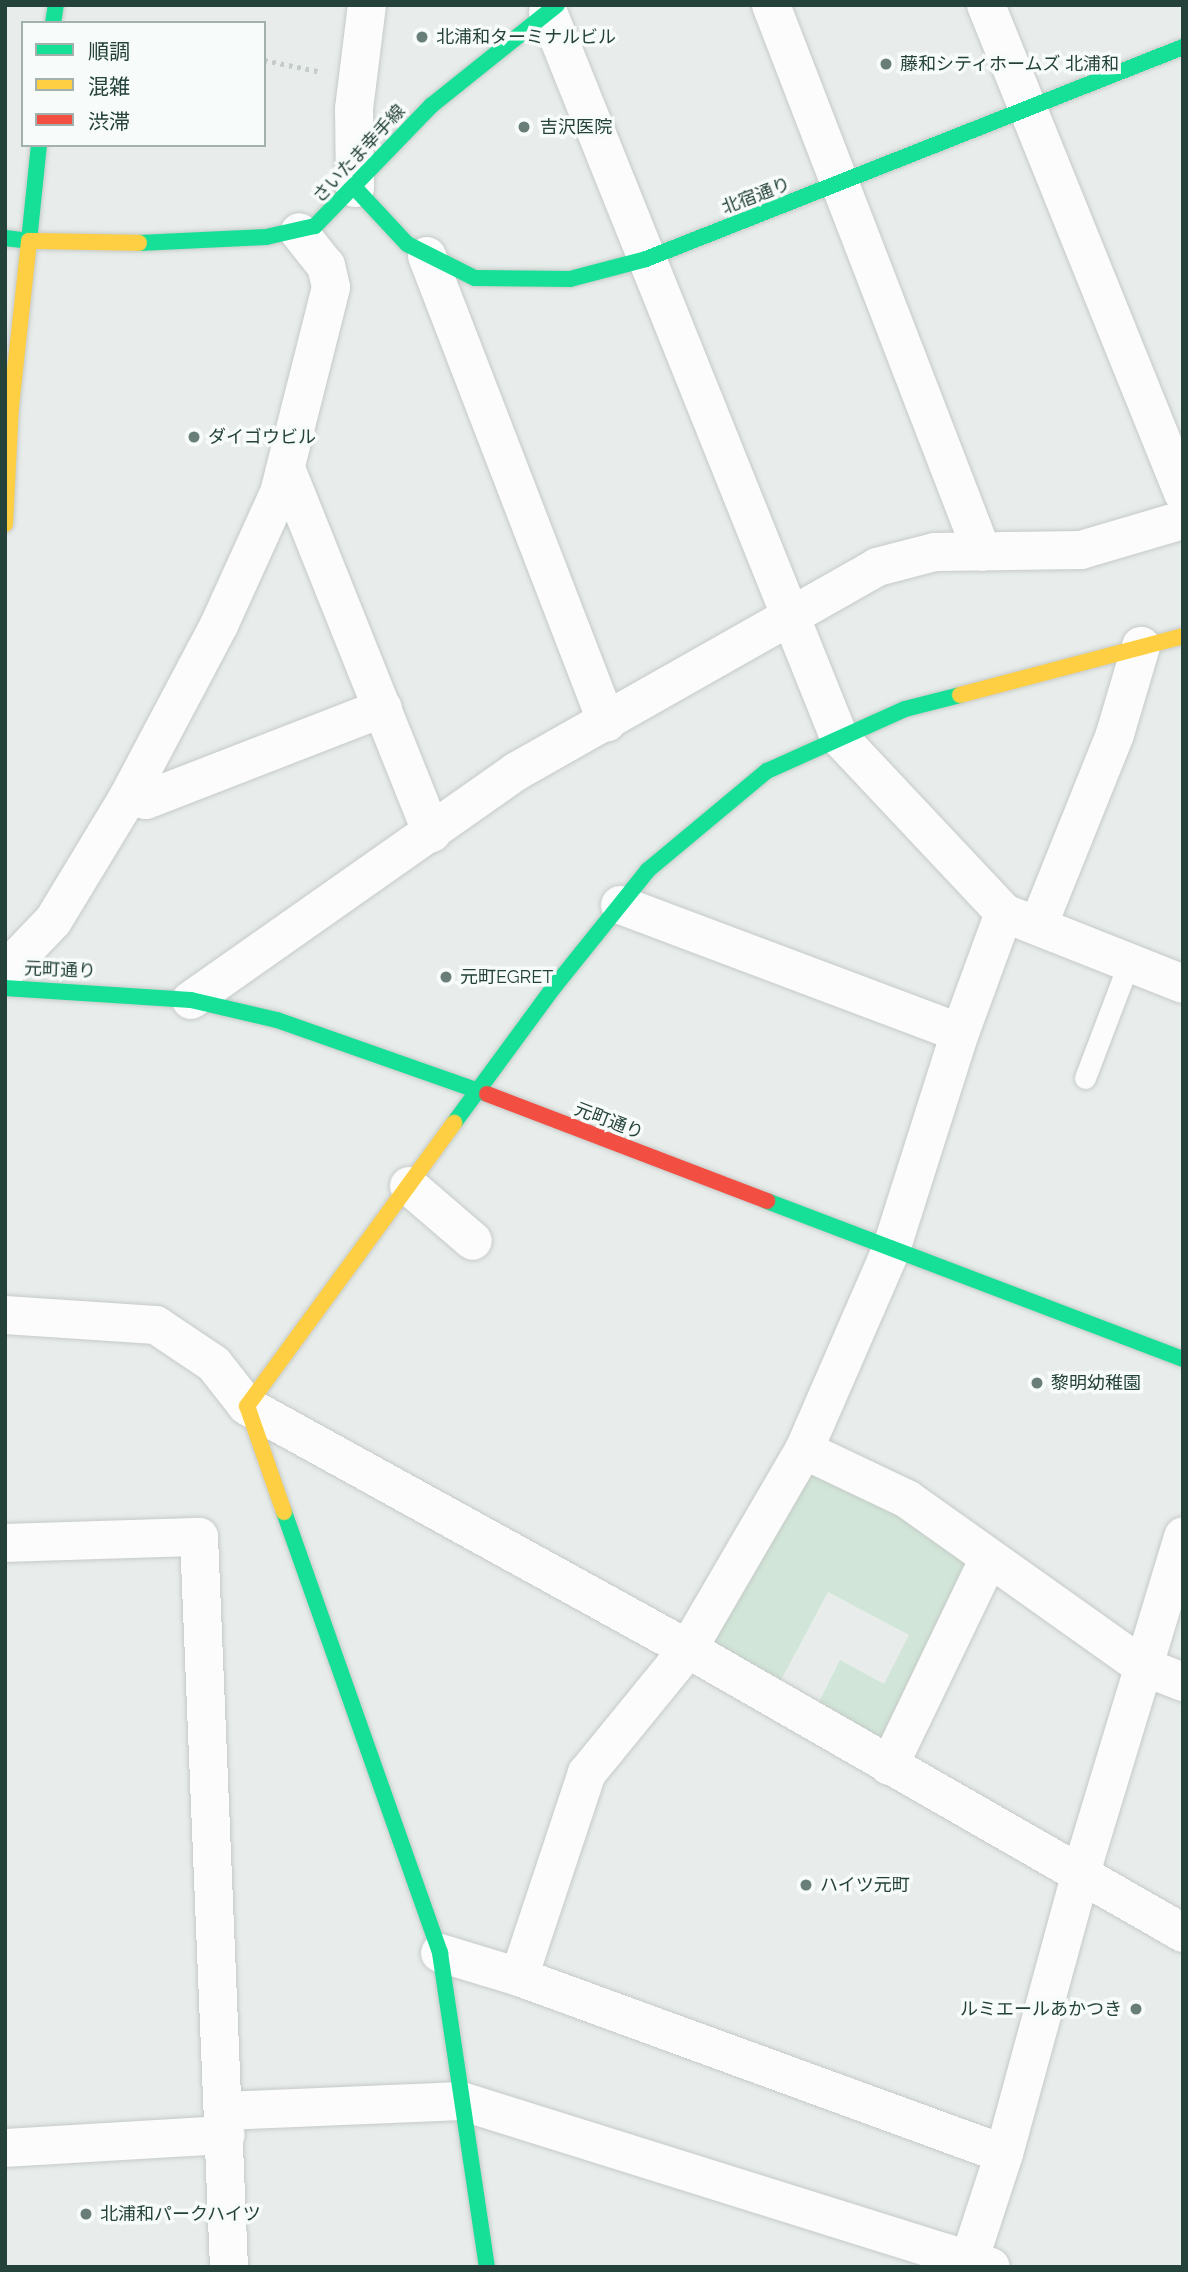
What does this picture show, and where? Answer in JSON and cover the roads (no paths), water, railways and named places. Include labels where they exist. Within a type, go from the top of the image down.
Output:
[{"type":"street","points":[[355,188],[356,94],[367,5]]},
{"type":"street","points":[[771,5],[982,552]]},
{"type":"street","points":[[986,5],[1183,493]]},
{"type":"street","points":[[552,9],[646,259],[839,737],[1021,919],[1183,984]]},
{"type":"street","name":"さいたま幸手線","points":[[5,238],[124,244],[299,232],[330,215],[432,105],[552,9]]},
{"type":"street","name":"北宿通り","points":[[355,188],[407,244],[426,256],[475,278],[570,279],[646,259],[1183,47]]},
{"type":"street","points":[[5,524],[12,407],[39,147]]},
{"type":"street","points":[[5,971],[53,921],[128,797],[234,594],[287,471],[331,287],[326,265],[299,232]]},
{"type":"street","points":[[426,256],[607,723]]},
{"type":"street","points":[[287,471],[432,833]]},
{"type":"street","points":[[191,1000],[517,771],[607,723],[877,567],[935,552],[1081,550],[1183,520]]},
{"type":"street","points":[[247,1406],[477,1091],[648,870],[766,771],[905,709],[976,687],[1183,636]]},
{"type":"street","points":[[519,1977],[586,1773],[688,1649],[804,1450],[891,1250],[960,1033],[1115,734],[1141,646]]},
{"type":"street","points":[[128,797],[146,800],[383,708]]},
{"type":"street","points":[[620,905],[960,1033]]},
{"type":"street","name":"元町通り","points":[[5,988],[191,1000],[277,1020],[477,1091],[1183,1359]]},
{"type":"street","points":[[409,1186],[472,1241]]},
{"type":"street","points":[[5,1315],[156,1325],[214,1364],[247,1406],[440,1953],[487,2267]]},
{"type":"street","points":[[247,1406],[688,1649],[1183,1933]]},
{"type":"street","points":[[804,1450],[907,1499],[1142,1666],[1183,1682]]},
{"type":"street","points":[[5,2148],[225,2123],[461,2101],[976,2264],[1080,1876],[1183,1536]]},
{"type":"street","points":[[5,1544],[199,1537],[229,2267]]},
{"type":"street","points":[[888,1766],[989,1558]]},
{"type":"street","points":[[440,1953],[519,1977],[1004,2154]]},
{"type":"lane","points":[[356,94],[371,86],[382,5]]},
{"type":"lane","points":[[1085,1078],[1129,962]]},
{"type":"place","name":"北浦和ターミナルビル","points":[[422,37]]},
{"type":"place","name":"藤和シティホームズ 北浦和","points":[[886,64]]},
{"type":"place","name":"吉沢医院","points":[[524,127]]},
{"type":"place","name":"ダイゴウビル","points":[[194,437]]},
{"type":"place","name":"元町EGRET","points":[[446,977]]},
{"type":"place","name":"黎明幼稚園","points":[[1037,1383]]},
{"type":"place","name":"ハイツ元町","points":[[806,1885]]},
{"type":"place","name":"ルミエールあかつき","points":[[1136,2009]]},
{"type":"place","name":"北浦和パークハイツ","points":[[86,2214]]}]
